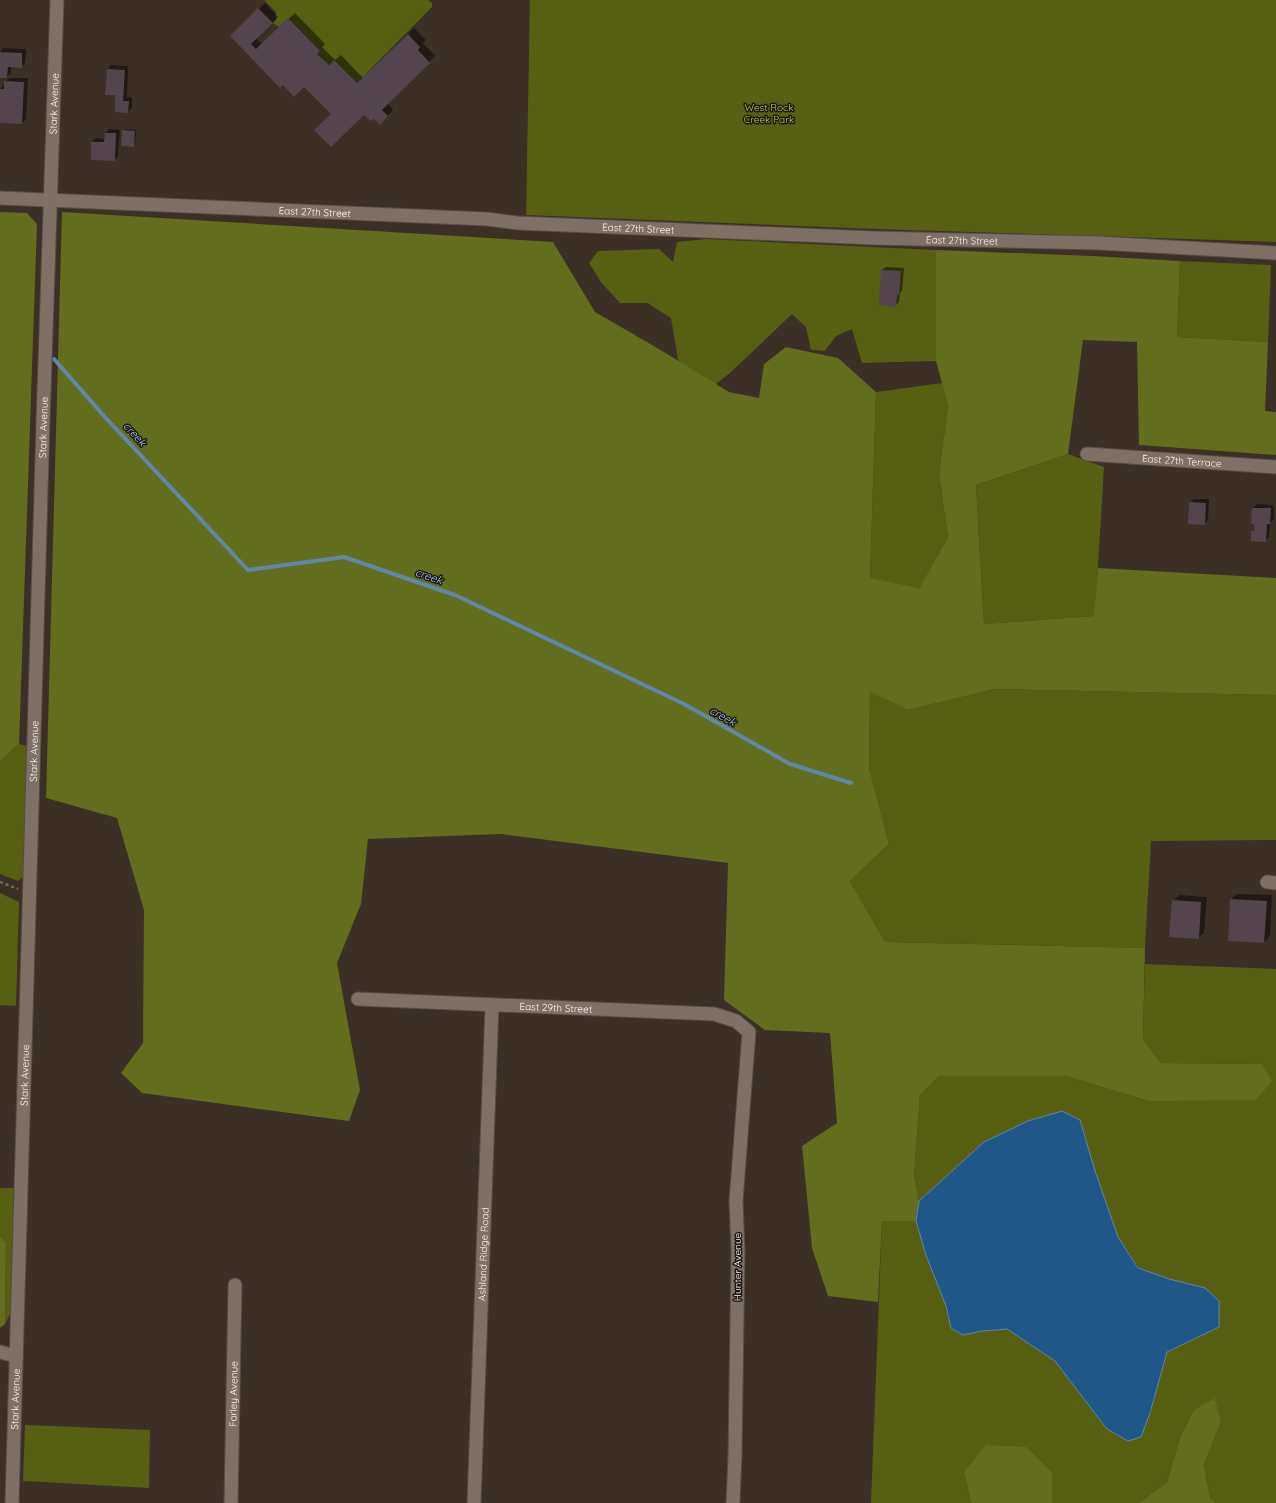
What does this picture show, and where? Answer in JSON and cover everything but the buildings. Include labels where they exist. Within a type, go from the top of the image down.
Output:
[{"type":"street","name":"Stark Avenue","points":[[12,1503],[43,422],[57,0]]},
{"type":"street","name":"East 27th Street","points":[[0,198],[472,218],[517,223],[613,228],[873,238],[1099,243],[1276,253]]},
{"type":"street","name":"East 27th Terrace","points":[[1087,454],[1276,467]]},
{"type":"street","name":"East 29th Street","points":[[358,999],[714,1014],[736,1021],[749,1032]]},
{"type":"street","name":"Ashland Ridge Road","points":[[474,1503],[492,1004]]},
{"type":"street","name":"Hunter Avenue","points":[[733,1503],[738,1251],[736,1201],[749,1032]]},
{"type":"street","name":"Farley Avenue","points":[[230,1503],[236,1285]]},
{"type":"street","points":[[0,1352],[16,1356]]},
{"type":"path","points":[[0,882],[29,894]]},
{"type":"green space","points":[[264,0],[428,0],[432,3],[432,7],[357,83],[334,60],[328,65],[317,54],[320,51],[288,18],[279,27],[273,23],[276,20],[276,12]]},
{"type":"green space","name":"West Rock Creek Park","points":[[530,0],[1276,0],[1276,242],[876,229],[526,215]]},
{"type":"green space","points":[[0,212],[27,213],[37,224],[19,744],[0,761]]},
{"type":"green space","points":[[62,212],[553,242],[595,312],[729,392],[759,398],[764,364],[786,347],[838,358],[876,392],[870,578],[919,588],[948,537],[939,475],[948,405],[936,361],[936,250],[1180,261],[1177,337],[1268,342],[1265,411],[1276,412],[1276,455],[1139,445],[1137,342],[1083,340],[1068,454],[976,485],[984,624],[1094,616],[1098,568],[1276,578],[1276,695],[995,689],[908,710],[870,692],[869,767],[889,844],[850,881],[885,942],[1145,948],[1143,1039],[1161,1063],[1261,1064],[1272,1081],[1256,1100],[1148,1101],[1066,1076],[939,1076],[920,1095],[914,1175],[919,1201],[916,1221],[882,1221],[878,1302],[828,1296],[812,1248],[802,1146],[837,1123],[830,1033],[765,1030],[724,1000],[728,863],[500,834],[368,839],[361,904],[337,963],[360,1090],[349,1121],[142,1093],[121,1073],[143,1043],[144,910],[117,818],[46,798]]},
{"type":"green space","points":[[706,239],[936,250],[936,361],[862,363],[852,329],[836,336],[825,351],[811,350],[806,327],[792,314],[730,373],[712,387],[688,381],[678,359],[671,318],[647,303],[620,303],[601,282],[589,263],[598,251],[659,249],[673,262],[677,242]]},
{"type":"green space","points":[[1180,261],[1271,265],[1268,342],[1177,337]]},
{"type":"green space","points":[[942,383],[948,404],[939,475],[948,537],[919,588],[870,579],[876,392]]},
{"type":"green space","points":[[1068,454],[1104,467],[1095,616],[984,624],[976,485]]},
{"type":"green space","points":[[995,689],[1276,695],[1276,840],[1151,841],[1145,948],[885,942],[850,881],[889,844],[869,767],[870,692],[908,710]]},
{"type":"green space","points":[[19,744],[27,746],[23,877],[18,881],[0,874],[0,761]]},
{"type":"green space","points":[[0,893],[19,902],[16,1006],[0,1005]]},
{"type":"green space","points":[[1145,964],[1276,969],[1276,1503],[1216,1503],[1210,1498],[1204,1464],[1221,1422],[1215,1399],[1194,1410],[1180,1437],[1167,1482],[1139,1503],[1052,1503],[1052,1472],[964,1472],[971,1503],[871,1503],[882,1221],[916,1221],[926,1255],[946,1306],[951,1328],[963,1335],[982,1331],[1007,1329],[1055,1361],[1107,1429],[1150,1413],[1167,1352],[1195,1339],[1169,1279],[1139,1268],[1118,1237],[1095,1171],[1080,1120],[984,1142],[919,1201],[914,1175],[920,1095],[939,1076],[1066,1076],[1148,1101],[1261,1064],[1161,1063],[1143,1039]]},
{"type":"green space","points":[[0,1188],[14,1188],[11,1312],[5,1324],[6,1243],[0,1236]]},
{"type":"green space","points":[[0,1236],[6,1243],[5,1324],[0,1328]]},
{"type":"green space","points":[[1215,1398],[1221,1422],[1204,1464],[1210,1498],[1216,1503],[1139,1503],[1167,1482],[1180,1437],[1194,1410]]},
{"type":"green space","points":[[25,1425],[150,1430],[149,1488],[23,1481]]},
{"type":"green space","points":[[986,1445],[1026,1447],[1052,1472],[1052,1503],[971,1503],[964,1472]]},
{"type":"water","points":[[1062,1111],[1080,1120],[1095,1171],[1118,1237],[1138,1268],[1169,1279],[1205,1288],[1219,1301],[1219,1327],[1167,1352],[1150,1413],[1141,1437],[1128,1441],[1107,1429],[1055,1361],[1007,1329],[982,1331],[963,1335],[951,1328],[946,1306],[926,1255],[916,1221],[919,1201],[984,1142],[1028,1121]]},
{"type":"waterway","name":"creek","points":[[54,359],[104,416],[248,570],[344,557],[455,595],[684,704],[790,764],[851,783]]}]
